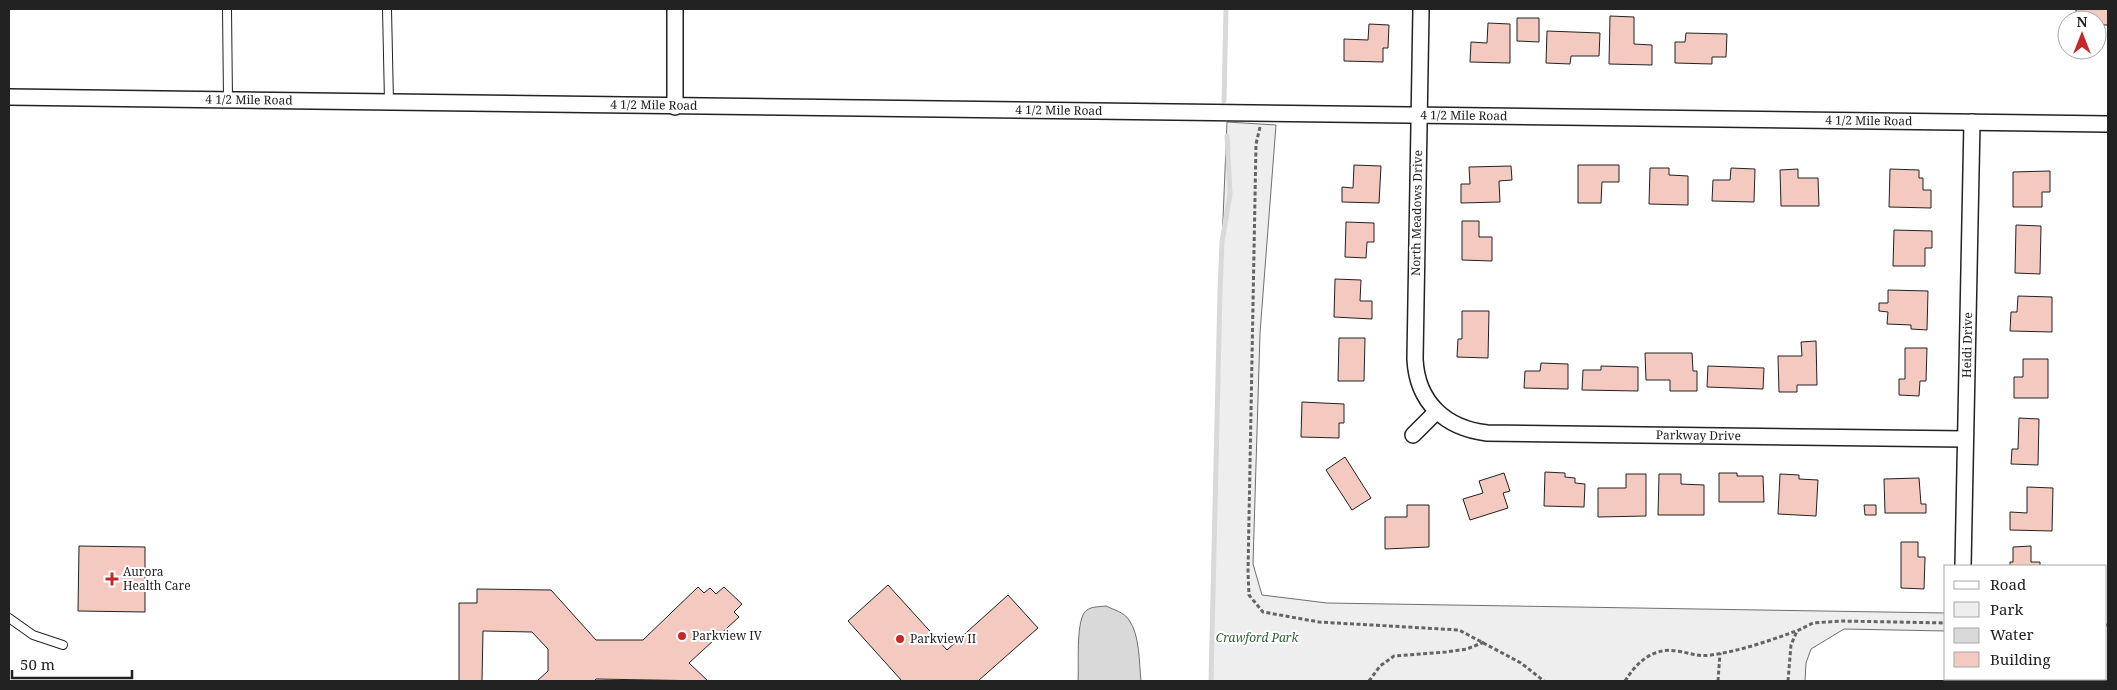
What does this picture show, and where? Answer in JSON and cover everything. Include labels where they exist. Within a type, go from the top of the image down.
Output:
[{"type":"street","points":[[675,9],[675,107]]},
{"type":"street","name":"North Meadows Drive","points":[[1421,9],[1415,359],[1421,390],[1436,412]]},
{"type":"street","name":"4 1/2 Mile Road","points":[[9,97],[2108,124]]},
{"type":"street","name":"Heidi Drive","points":[[1963,565],[1972,122]]},
{"type":"street","points":[[1413,435],[1436,412]]},
{"type":"street","name":"Parkway Drive","points":[[1436,412],[1452,424],[1470,431],[1487,433],[1966,439]]},
{"type":"lane","points":[[228,9],[228,100]]},
{"type":"lane","points":[[387,9],[389,102]]},
{"type":"lane","points":[[9,618],[33,635],[63,646]]},
{"type":"path","points":[[1263,114],[1256,144],[1249,471],[1249,595],[1263,612],[1319,622],[1459,630],[1485,642],[1521,663],[1544,681]]},
{"type":"path","points":[[1625,681],[1639,662],[1652,654],[1664,650],[1678,651],[1697,656],[1720,653],[1797,631],[1813,623],[1841,621],[1944,623]]},
{"type":"path","points":[[1788,681],[1791,645],[1797,631]]},
{"type":"path","points":[[1369,681],[1380,666],[1394,656],[1453,651],[1485,642]]},
{"type":"path","points":[[1718,681],[1720,653]]},
{"type":"green space","name":"Crawford Park","points":[[1227,122],[1276,125],[1260,333],[1253,564],[1262,595],[1327,603],[1944,613],[1944,631],[1844,629],[1811,649],[1806,663],[1805,681],[1211,681],[1220,291]]},
{"type":"water","points":[[1106,606],[1124,615],[1133,626],[1138,649],[1141,681],[1078,681],[1081,619],[1088,609]]},
{"type":"building","points":[[2108,9],[2108,25],[2107,10],[2076,10]]},
{"type":"building","points":[[1610,16],[1634,17],[1634,44],[1652,45],[1652,65],[1609,64]]},
{"type":"building","points":[[1517,18],[1539,18],[1539,42],[1517,41]]},
{"type":"building","points":[[1488,23],[1510,24],[1510,63],[1470,62],[1471,42],[1487,43]]},
{"type":"building","points":[[1369,24],[1389,25],[1388,48],[1383,48],[1383,62],[1344,61],[1344,39],[1368,40]]},
{"type":"building","points":[[1547,31],[1600,33],[1599,56],[1571,56],[1570,64],[1546,63]]},
{"type":"building","points":[[1686,33],[1727,34],[1726,57],[1712,57],[1712,64],[1675,63],[1675,42],[1685,42]]},
{"type":"building","points":[[1354,165],[1381,166],[1379,203],[1342,202],[1342,187],[1353,188]]},
{"type":"building","points":[[1578,165],[1619,165],[1619,182],[1602,182],[1601,203],[1578,203]]},
{"type":"building","points":[[1511,166],[1512,180],[1499,181],[1500,202],[1461,203],[1461,184],[1470,184],[1469,167]]},
{"type":"building","points":[[1650,168],[1669,168],[1669,175],[1688,176],[1688,205],[1649,204]]},
{"type":"building","points":[[1731,168],[1755,169],[1754,202],[1712,201],[1713,180],[1730,180]]},
{"type":"building","points":[[1798,169],[1798,178],[1818,178],[1819,206],[1781,206],[1780,170]]},
{"type":"building","points":[[1890,169],[1919,170],[1919,178],[1923,178],[1923,190],[1931,190],[1931,208],[1889,207]]},
{"type":"building","points":[[2050,171],[2050,192],[2042,192],[2042,207],[2013,207],[2013,172]]},
{"type":"building","points":[[1462,221],[1479,221],[1479,237],[1492,237],[1492,261],[1462,260]]},
{"type":"building","points":[[1346,222],[1374,223],[1374,242],[1367,242],[1366,258],[1345,257]]},
{"type":"building","points":[[2016,225],[2041,226],[2040,274],[2015,273]]},
{"type":"building","points":[[1894,230],[1932,231],[1932,248],[1925,248],[1925,266],[1893,266]]},
{"type":"building","points":[[1335,279],[1361,280],[1360,301],[1372,301],[1372,319],[1334,317]]},
{"type":"building","points":[[1888,290],[1928,291],[1927,330],[1911,329],[1911,325],[1887,324],[1888,312],[1879,311],[1879,303],[1888,303]]},
{"type":"building","points":[[2018,296],[2052,297],[2052,332],[2010,331],[2011,312],[2017,312]]},
{"type":"building","points":[[1462,311],[1489,311],[1488,358],[1457,357],[1458,339],[1462,339]]},
{"type":"building","points":[[1339,338],[1365,338],[1364,381],[1338,381]]},
{"type":"building","points":[[1816,341],[1817,385],[1797,385],[1797,392],[1779,392],[1778,356],[1802,356],[1801,342]]},
{"type":"building","points":[[1905,348],[1927,348],[1926,381],[1920,381],[1919,396],[1899,395],[1899,379],[1905,379]]},
{"type":"building","points":[[1645,353],[1692,353],[1693,371],[1697,371],[1697,391],[1670,391],[1670,380],[1646,380]]},
{"type":"building","points":[[2023,359],[2048,359],[2048,398],[2014,398],[2014,377],[2023,377]]},
{"type":"building","points":[[1541,363],[1568,364],[1568,389],[1524,388],[1525,371],[1540,371]]},
{"type":"building","points":[[1601,366],[1638,367],[1638,391],[1582,390],[1583,370],[1601,370]]},
{"type":"building","points":[[1708,366],[1764,368],[1763,389],[1707,387]]},
{"type":"building","points":[[1302,402],[1344,404],[1344,423],[1339,423],[1339,438],[1301,437]]},
{"type":"building","points":[[2019,418],[2039,419],[2038,465],[2011,464],[2012,449],[2018,449]]},
{"type":"building","points":[[1345,457],[1371,498],[1352,510],[1326,470]]},
{"type":"building","points":[[1545,472],[1565,473],[1565,477],[1575,478],[1575,483],[1585,484],[1584,507],[1544,506]]},
{"type":"building","points":[[1504,473],[1510,491],[1503,493],[1508,508],[1470,520],[1463,499],[1483,493],[1479,481]]},
{"type":"building","points":[[1719,473],[1737,473],[1737,476],[1763,476],[1764,502],[1719,502]]},
{"type":"building","points":[[1626,474],[1646,474],[1646,516],[1598,517],[1598,488],[1626,488]]},
{"type":"building","points":[[1659,474],[1681,474],[1681,484],[1704,485],[1704,515],[1658,515]]},
{"type":"building","points":[[1780,474],[1799,475],[1799,479],[1818,480],[1816,516],[1778,514]]},
{"type":"building","points":[[1919,478],[1921,504],[1926,504],[1926,513],[1885,513],[1884,479]]},
{"type":"building","points":[[2027,487],[2053,488],[2052,531],[2010,530],[2010,512],[2027,513]]},
{"type":"building","points":[[1407,505],[1429,505],[1429,547],[1385,549],[1385,517],[1407,517]]},
{"type":"building","points":[[1864,505],[1876,505],[1876,515],[1865,515]]},
{"type":"building","points":[[1901,542],[1918,542],[1918,557],[1925,557],[1924,589],[1901,588]]},
{"type":"building","name":"Aurora Health Care","points":[[79,546],[145,547],[145,612],[78,611]]},
{"type":"building","points":[[2031,546],[2031,562],[2040,562],[2040,565],[2010,565],[2010,562],[2013,562],[2013,547]]},
{"type":"building","name":"Parkview II","points":[[888,585],[947,650],[1008,595],[1038,628],[978,681],[902,681],[848,621]]},
{"type":"building","name":"Parkview IV","points":[[698,587],[704,593],[710,588],[716,594],[724,587],[742,604],[734,612],[739,617],[689,663],[708,681],[596,679],[594,681],[537,681],[548,671],[548,649],[532,632],[483,631],[482,681],[459,681],[459,603],[477,603],[477,589],[551,590],[596,640],[643,640]]},
{"type":"waterway","points":[[1224,101],[1226,9]]},
{"type":"waterway","points":[[1211,681],[1220,291],[1222,242],[1230,194],[1227,136]]},
{"type":"place","name":"Aurora Health Care","points":[[112,579]]},
{"type":"place","name":"Parkview IV","points":[[682,636]]},
{"type":"place","name":"Parkview II","points":[[900,639]]}]
